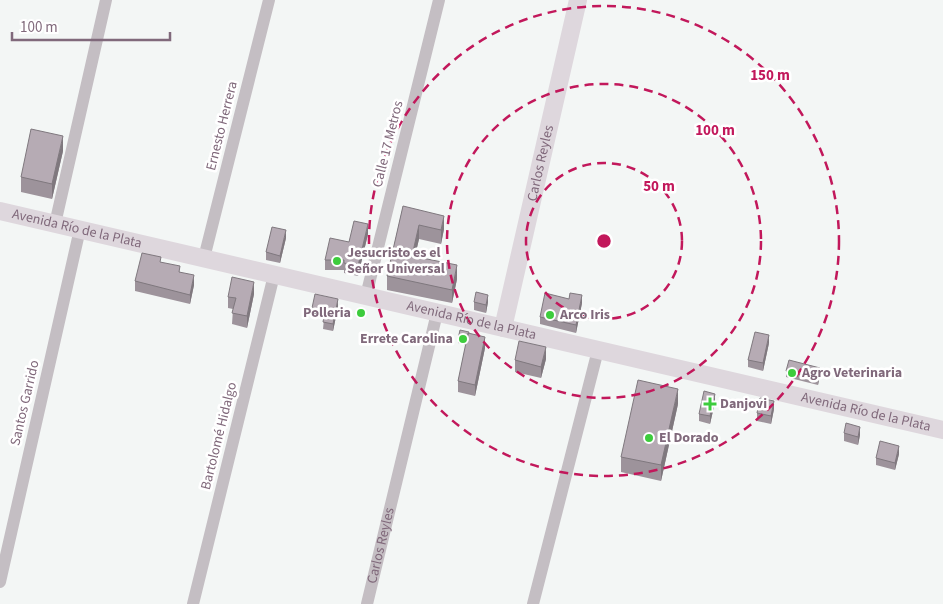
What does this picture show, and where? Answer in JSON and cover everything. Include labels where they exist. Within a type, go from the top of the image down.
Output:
[{"type":"street","points":[[55,224],[106,0]]},
{"type":"street","name":"Ernesto Herrera","points":[[204,258],[269,0]]},
{"type":"street","name":"Calle 17 Metros","points":[[366,296],[439,0]]},
{"type":"street","name":"Carlos Reyles","points":[[503,328],[578,0]]},
{"type":"street","name":"Avenida Río de la Plata","points":[[0,211],[943,430]]},
{"type":"street","name":"Santos Garrido","points":[[0,582],[80,229]]},
{"type":"street","name":"Bartolomé Hidalgo","points":[[193,604],[274,275]]},
{"type":"street","name":"Carlos Reyles","points":[[367,604],[437,313]]},
{"type":"street","points":[[533,604],[598,350]]},
{"type":"building","points":[[31,129],[63,136],[52,184],[21,177]]},
{"type":"building","points":[[403,206],[444,216],[441,230],[419,225],[412,256],[457,265],[452,290],[387,276]]},
{"type":"building","points":[[354,221],[368,224],[358,266],[344,263],[344,260],[325,260],[330,238],[349,242]]},
{"type":"building","points":[[272,227],[286,230],[280,256],[266,252]]},
{"type":"building","points":[[142,253],[161,257],[160,262],[180,266],[179,272],[194,275],[190,295],[135,281]]},
{"type":"building","points":[[232,277],[254,282],[247,316],[232,313],[236,298],[228,297]]},
{"type":"building","points":[[476,292],[488,295],[486,305],[474,302]]},
{"type":"building","points":[[545,293],[569,299],[570,293],[582,295],[576,325],[540,317]]},
{"type":"building","points":[[315,294],[338,299],[333,324],[323,322],[325,311],[312,308]]},
{"type":"building","points":[[460,330],[469,332],[466,341],[458,339]]},
{"type":"building","points":[[755,332],[769,335],[763,363],[748,360]]},
{"type":"building","points":[[468,333],[485,337],[475,385],[458,381]]},
{"type":"building","points":[[519,341],[546,347],[541,367],[515,360]]},
{"type":"building","points":[[789,360],[820,368],[818,379],[786,371]]},
{"type":"building","name":"El Dorado","points":[[638,380],[678,389],[661,465],[621,457]]},
{"type":"building","points":[[704,391],[715,394],[710,416],[699,414]]},
{"type":"building","points":[[760,398],[774,401],[771,416],[757,413]]},
{"type":"building","points":[[846,423],[860,427],[858,437],[844,433]]},
{"type":"building","points":[[880,441],[899,446],[895,463],[876,458]]},
{"type":"place","name":"Jesucristo es el Señor Universal","points":[[337,261]]},
{"type":"place","name":"Polleria","points":[[361,313]]},
{"type":"place","name":"Arco Iris","points":[[550,315]]},
{"type":"place","name":"Errete Carolina","points":[[463,339]]},
{"type":"place","name":"Agro Veterinaria","points":[[792,373]]},
{"type":"place","name":"Danjovi","points":[[710,404]]},
{"type":"place","name":"El Dorado","points":[[649,438]]}]
